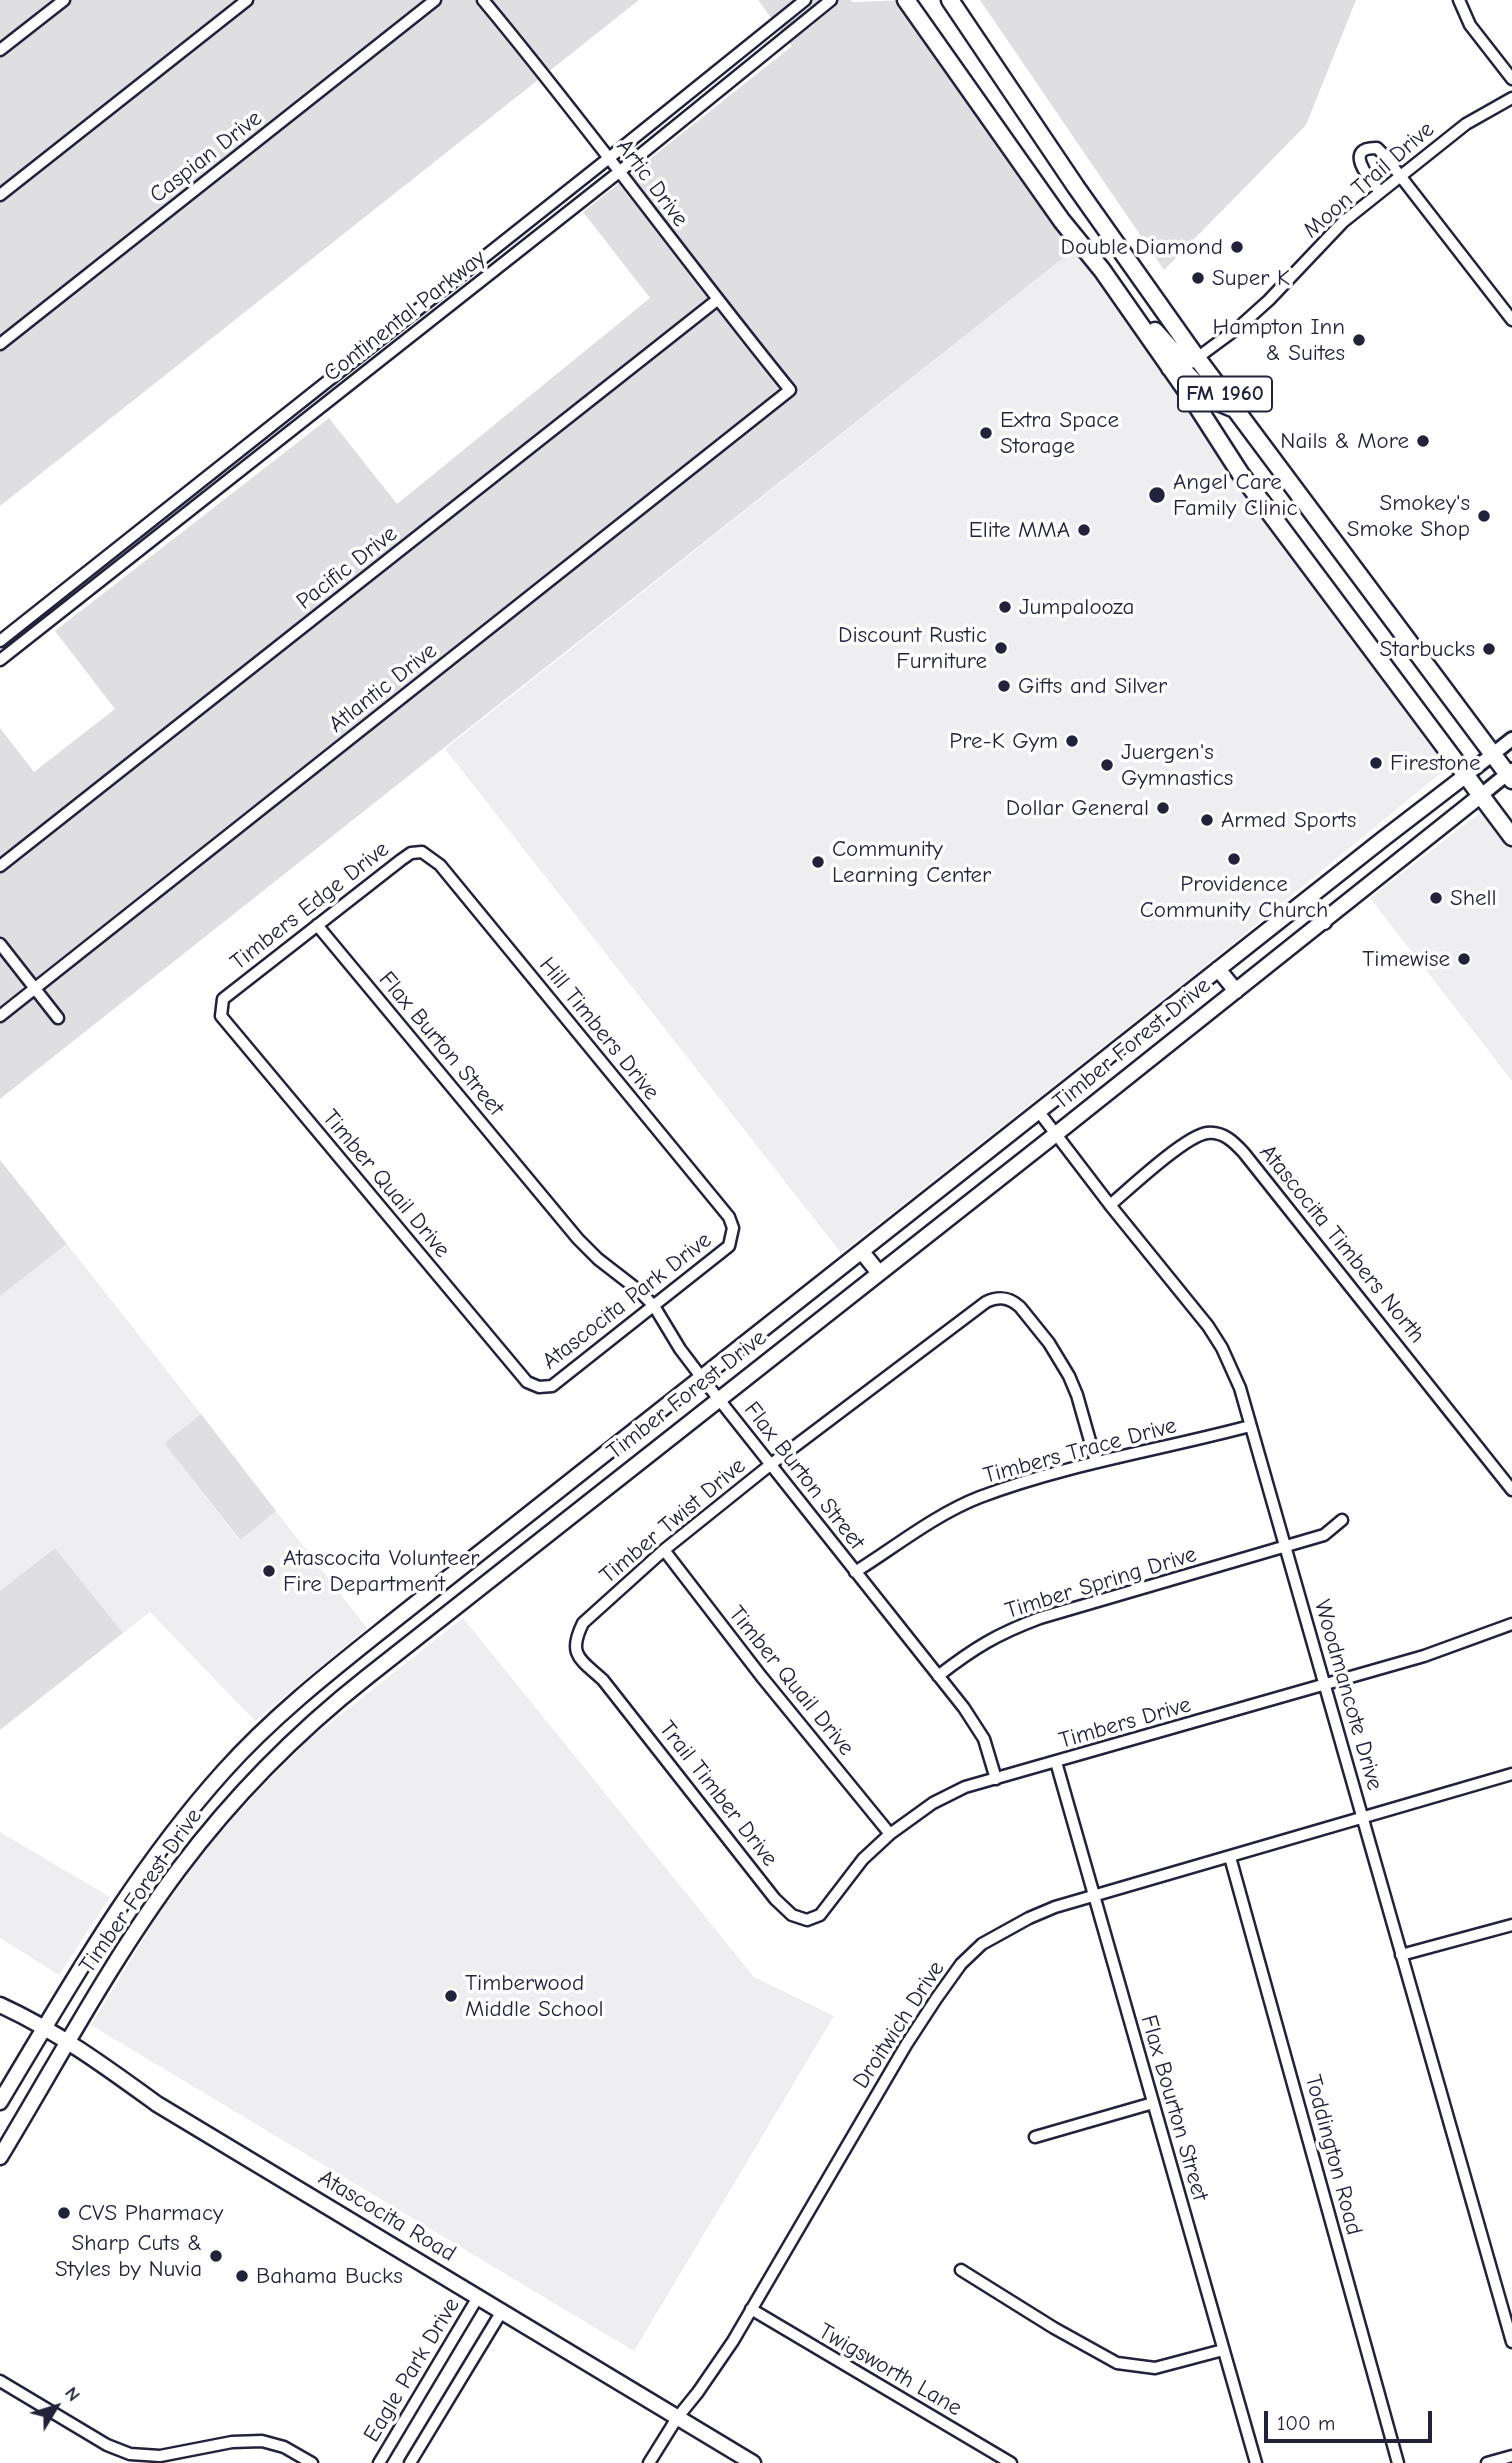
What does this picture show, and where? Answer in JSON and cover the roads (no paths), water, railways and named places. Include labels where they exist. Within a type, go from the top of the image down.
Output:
[{"type":"main road","name":"FM 1960","points":[[906,0],[1062,221],[1102,270],[1140,325],[1165,369],[1240,473],[1512,837]]},
{"type":"main road","name":"FM 1960","points":[[950,0],[1076,187],[1197,358],[1510,775]]},
{"type":"main road","points":[[1140,325],[1150,327],[1159,334],[1181,360],[1197,358]]},
{"type":"main road","points":[[1165,369],[1184,371],[1212,399],[1237,410]]},
{"type":"main road","name":"Timber Forest Drive","points":[[0,2102],[128,1892],[160,1848],[226,1769],[282,1713],[396,1619],[1465,776]]},
{"type":"main road","name":"Timber Forest Drive","points":[[0,2157],[129,1942],[178,1870],[247,1786],[301,1733],[352,1688],[1056,1134],[1480,796]]},
{"type":"main road","points":[[1307,900],[1324,922]]},
{"type":"main road","points":[[1219,969],[1236,991]]},
{"type":"main road","points":[[862,1252],[879,1273]]},
{"type":"main road","name":"Atascocita Road","points":[[0,2005],[69,2042],[157,2104],[753,2463]]},
{"type":"street","points":[[0,50],[64,0]]},
{"type":"street","points":[[0,195],[247,0]]},
{"type":"street","name":"Caspian Drive","points":[[0,344],[435,0]]},
{"type":"street","name":"Artic Drive","points":[[483,0],[790,390]]},
{"type":"street","name":"Continental Parkway","points":[[0,640],[805,0]]},
{"type":"street","name":"Continental Parkway","points":[[0,660],[619,172],[831,0]]},
{"type":"street","points":[[1459,0],[1470,24],[1512,79]]},
{"type":"street","name":"Moon Trail Drive","points":[[1197,358],[1243,323],[1284,286],[1343,222],[1466,124],[1512,98]]},
{"type":"street","points":[[1380,192],[1360,166],[1363,151],[1369,148],[1377,148],[1512,320]]},
{"type":"street","name":"Pacific Drive","points":[[0,866],[717,300]]},
{"type":"street","name":"Atlantic Drive","points":[[0,1016],[790,390]]},
{"type":"street","name":"Timber Forest Drive","points":[[1465,776],[1512,739]]},
{"type":"street","name":"Timber Forest Drive","points":[[1480,796],[1510,775]]},
{"type":"street","name":"Timbers Edge Drive","points":[[225,997],[401,860],[411,853],[422,852]]},
{"type":"street","name":"Hill Timbers Drive","points":[[422,852],[440,865],[729,1217],[733,1237]]},
{"type":"street","name":"Flax Burton Street","points":[[317,925],[578,1239],[654,1306],[680,1349],[702,1378],[979,1730],[996,1779]]},
{"type":"street","points":[[0,944],[58,1018]]},
{"type":"street","name":"Timber Quail Drive","points":[[225,997],[221,1016],[527,1382],[538,1387]]},
{"type":"street","name":"Woodmancote Drive","points":[[1039,1112],[1208,1326],[1222,1348],[1240,1388],[1512,2342]]},
{"type":"street","name":"Atascocita Timbers North","points":[[1110,1205],[1196,1137],[1216,1133],[1235,1143],[1512,1490]]},
{"type":"street","name":"Atascocita Park Drive","points":[[538,1387],[552,1386],[729,1246],[733,1237]]},
{"type":"street","name":"Timber Twist Drive","points":[[617,1697],[580,1658],[576,1639],[583,1623],[664,1550],[770,1465],[986,1302],[998,1297],[1013,1301],[1049,1343],[1077,1395],[1096,1462]]},
{"type":"street","name":"Timbers Trace Drive","points":[[855,1572],[937,1520],[978,1498],[1096,1462],[1250,1426]]},
{"type":"street","name":"Timber Spring Drive","points":[[938,1676],[1001,1633],[1040,1618],[1285,1548],[1324,1535],[1342,1520]]},
{"type":"street","name":"Timber Quail Drive","points":[[664,1550],[761,1676],[890,1834]]},
{"type":"street","name":"Timbers Drive","points":[[790,1914],[807,1920],[820,1915],[863,1859],[913,1816],[949,1794],[1424,1656],[1512,1624]]},
{"type":"street","name":"Trail Timber Drive","points":[[617,1697],[775,1899],[790,1914]]},
{"type":"street","name":"Flax Bourton Street","points":[[1056,1762],[1256,2463]]},
{"type":"street","name":"Droitwich Drive","points":[[649,2463],[677,2418],[727,2350],[906,2045],[961,1964],[982,1944],[1028,1918],[1094,1895],[1512,1774]]},
{"type":"street","name":"Toddington Road","points":[[1230,1857],[1398,2463]]},
{"type":"street","points":[[1401,1955],[1512,1925]]},
{"type":"street","points":[[1035,2137],[1153,2103]]},
{"type":"street","points":[[961,2270],[1117,2363],[1155,2368],[1223,2350]]},
{"type":"street","name":"Eagle Park Drive","points":[[379,2463],[478,2297]]},
{"type":"street","name":"Twigsworth Lane","points":[[751,2309],[1011,2463]]},
{"type":"street","name":"Eagle Park Drive","points":[[410,2463],[502,2311]]},
{"type":"street","points":[[0,2381],[107,2445],[130,2454],[160,2456],[232,2442],[262,2441],[284,2447],[312,2463]]},
{"type":"street","points":[[1487,2463],[1512,2456]]},
{"type":"place","name":"Double Diamond","points":[[1237,247]]},
{"type":"place","name":"Super K","points":[[1198,278]]},
{"type":"place","name":"Hampton Inn & Suites","points":[[1359,340]]},
{"type":"place","name":"Extra Space Storage","points":[[986,433]]},
{"type":"place","name":"Nails & More","points":[[1423,441]]},
{"type":"place","name":"Angel Care Family Clinic","points":[[1157,495]]},
{"type":"place","name":"Smokey's Smoke Shop","points":[[1484,516]]},
{"type":"place","name":"Elite MMA","points":[[1084,530]]},
{"type":"place","name":"Jumpalooza","points":[[1005,607]]},
{"type":"place","name":"Discount Rustic Furniture","points":[[1001,648]]},
{"type":"place","name":"Starbucks","points":[[1489,649]]},
{"type":"place","name":"Gifts and Silver","points":[[1004,686]]},
{"type":"place","name":"Pre-K Gym","points":[[1072,741]]},
{"type":"place","name":"Firestone","points":[[1376,763]]},
{"type":"place","name":"Juergen's Gymnastics","points":[[1107,765]]},
{"type":"place","name":"Dollar General","points":[[1163,808]]},
{"type":"place","name":"Armed Sports","points":[[1207,820]]},
{"type":"place","name":"Providence Community Church","points":[[1234,859]]},
{"type":"place","name":"Community Learning Center","points":[[818,862]]},
{"type":"place","name":"Shell","points":[[1436,898]]},
{"type":"place","name":"Timewise","points":[[1464,959]]},
{"type":"place","name":"Atascocita Volunteer Fire Department","points":[[269,1571]]},
{"type":"place","name":"Timberwood Middle School","points":[[451,1996]]},
{"type":"place","name":"CVS Pharmacy","points":[[64,2213]]},
{"type":"place","name":"Sharp Cuts & Styles by Nuvia","points":[[216,2256]]},
{"type":"place","name":"Bahama Bucks","points":[[242,2276]]}]
